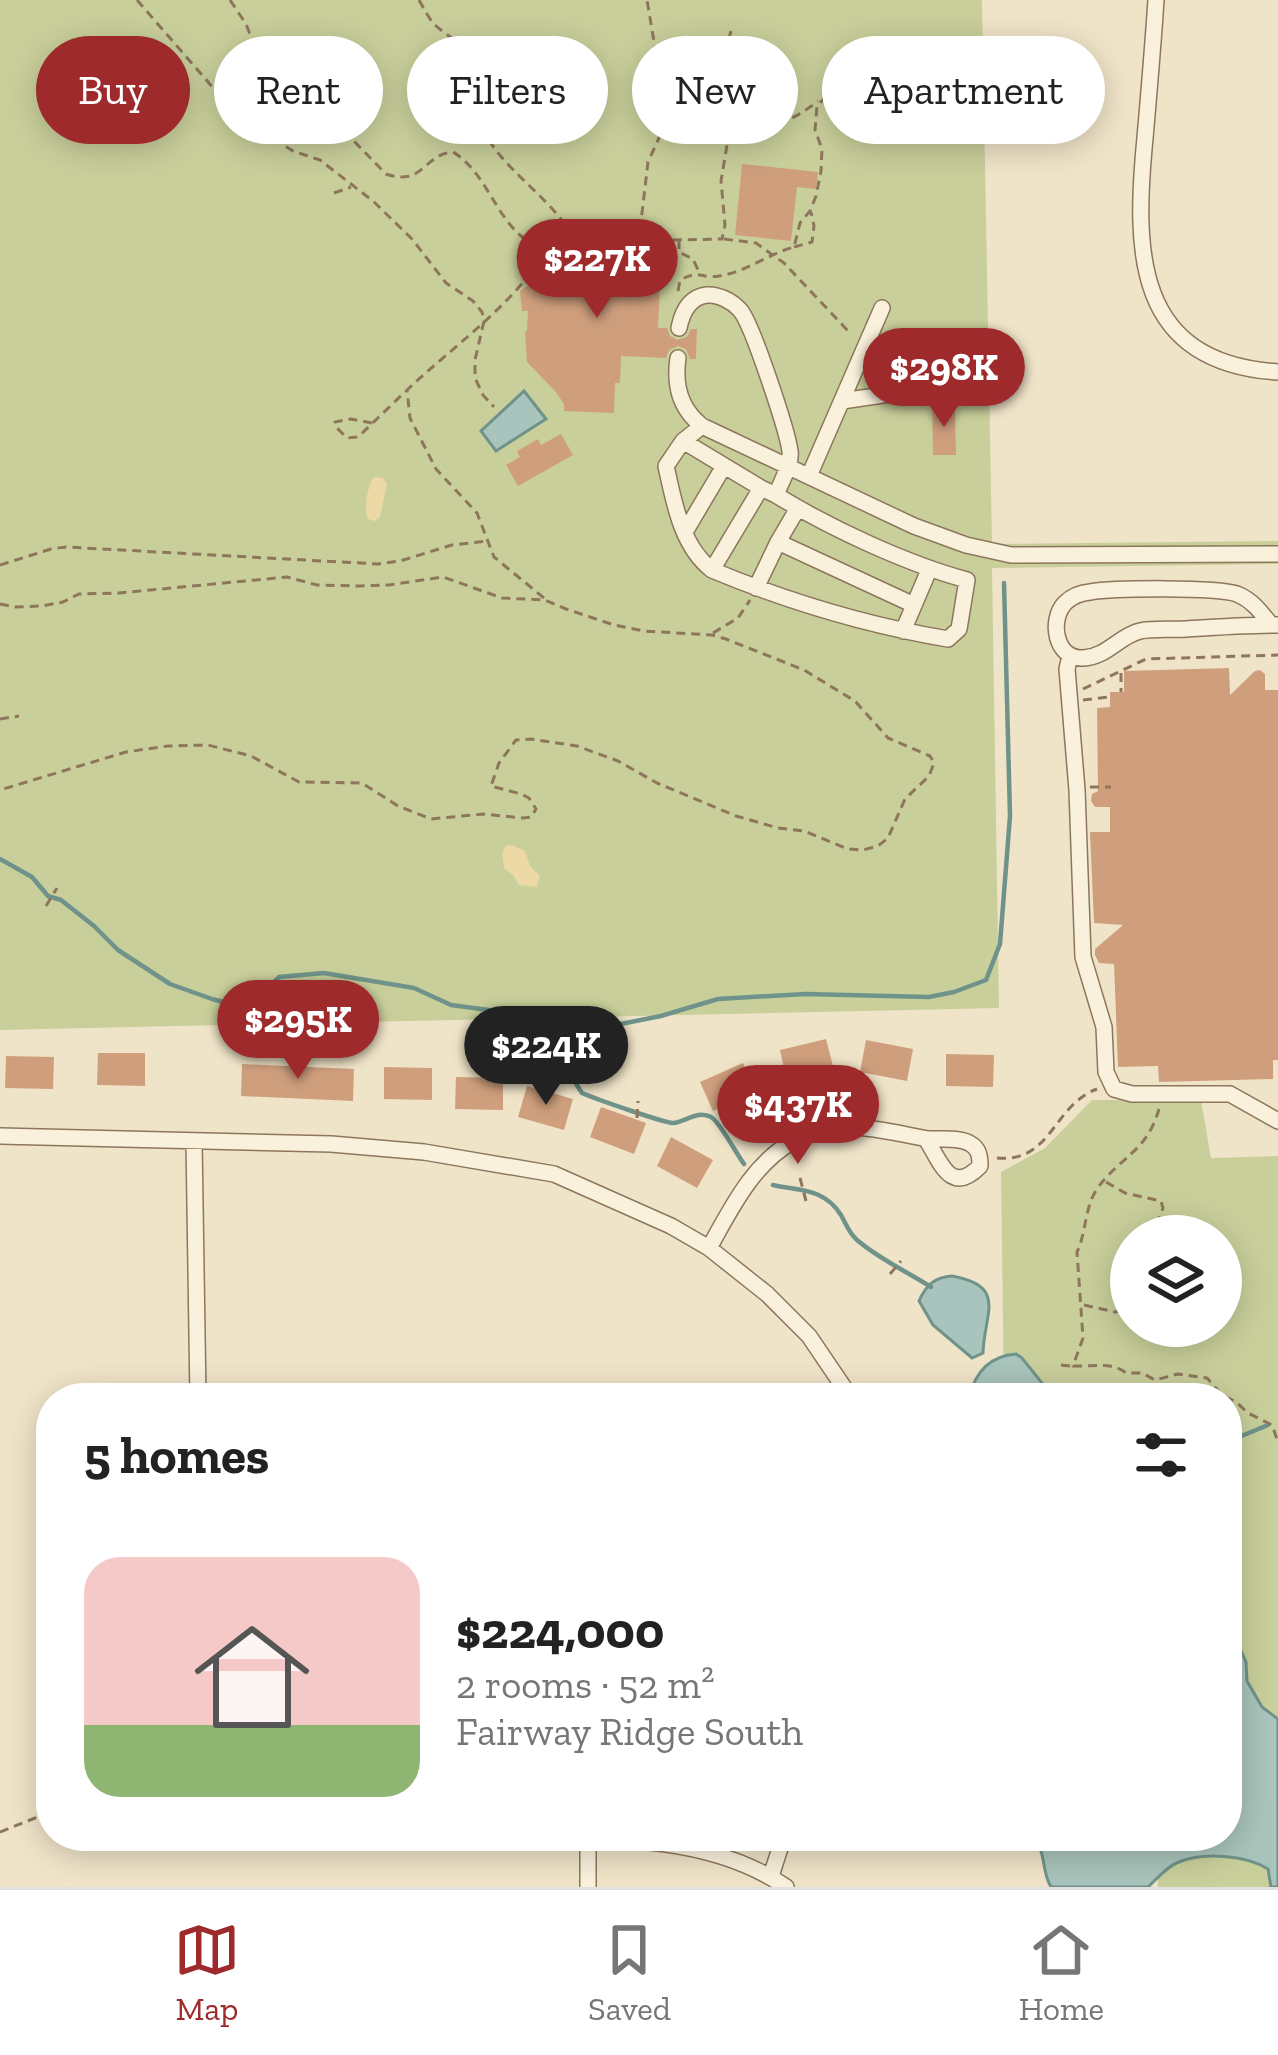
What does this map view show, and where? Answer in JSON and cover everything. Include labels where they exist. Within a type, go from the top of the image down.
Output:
[{"type":"street","points":[[1156,0],[1139,198],[1142,252],[1155,300],[1178,333],[1207,355],[1278,372]]},
{"type":"street","points":[[681,320],[692,300],[708,295],[722,298],[744,315],[792,456],[712,570]]},
{"type":"street","points":[[809,476],[881,308]]},
{"type":"street","points":[[678,358],[677,384],[683,404],[702,426],[914,526],[966,545],[1011,555],[1278,554]]},
{"type":"street","points":[[842,401],[950,385],[951,398]]},
{"type":"street","points":[[683,441],[798,508],[929,569],[967,580],[959,629],[948,639],[882,628],[712,570],[700,560],[677,517],[666,466],[683,441],[702,426]]},
{"type":"street","points":[[685,532],[724,466]]},
{"type":"street","points":[[756,588],[798,508]]},
{"type":"street","points":[[778,542],[914,605]]},
{"type":"street","points":[[903,631],[929,569]]},
{"type":"street","points":[[1210,590],[1238,594],[1274,625],[1137,631],[1102,655],[1081,658],[1070,656],[1057,639],[1056,621],[1061,607],[1073,596],[1094,591],[1210,590]]},
{"type":"street","points":[[1070,656],[1083,957],[1104,1027],[1109,1084],[1121,1093],[1230,1094],[1278,1121]]},
{"type":"street","points":[[709,1248],[742,1188],[780,1148],[823,1127],[866,1127],[926,1139],[962,1140],[973,1144],[980,1166],[971,1175],[957,1177],[943,1170],[926,1139]]},
{"type":"street","points":[[0,1136],[332,1144],[424,1152],[554,1174],[709,1248],[767,1294],[809,1336],[841,1383]]},
{"type":"street","points":[[194,1141],[198,1383]]},
{"type":"street","points":[[588,1851],[588,1887]]},
{"type":"street","points":[[700,1851],[771,1876],[786,1887]]},
{"type":"street","points":[[771,1876],[779,1851]]},
{"type":"path","points":[[137,0],[215,90],[279,142],[320,160],[373,201],[412,238],[446,283],[482,312],[475,378],[494,407]]},
{"type":"path","points":[[230,0],[246,23],[264,70],[298,107],[343,132],[392,177],[418,174],[441,153],[453,152],[484,181],[512,228],[548,249]]},
{"type":"path","points":[[419,0],[430,20],[474,62],[477,112],[484,132],[567,228],[640,232],[679,240],[756,242],[784,263],[864,348]]},
{"type":"path","points":[[647,0],[653,36]]},
{"type":"path","points":[[730,36],[731,31]]},
{"type":"path","points":[[681,320],[680,280],[734,273],[771,253],[812,242],[811,211],[822,149],[814,117],[822,100]]},
{"type":"path","points":[[640,232],[648,162],[656,144]]},
{"type":"path","points":[[722,239],[721,181],[727,144]]},
{"type":"path","points":[[334,193],[352,186]]},
{"type":"path","points":[[794,247],[800,223],[811,211]]},
{"type":"path","points":[[372,423],[343,419],[335,426],[352,439],[372,423],[510,300],[567,228]]},
{"type":"path","points":[[679,240],[679,252],[697,264],[699,274]]},
{"type":"path","points":[[0,790],[127,752],[208,745],[250,756],[298,782],[362,783],[398,806],[431,819],[483,814],[523,818],[535,814],[533,802],[491,787],[491,782],[511,744],[531,739],[591,750],[710,806],[763,824],[804,831],[848,849],[870,848],[888,838],[905,799],[933,771],[933,759],[888,738],[855,701],[804,670],[712,635],[644,632],[545,599],[494,557],[478,513],[436,469],[424,448],[410,418],[407,390]]},
{"type":"path","points":[[0,566],[66,547],[378,564],[488,541]]},
{"type":"path","points":[[0,604],[42,606],[91,592],[287,578],[317,585],[359,586],[443,577],[502,598],[545,599]]},
{"type":"path","points":[[712,635],[745,611],[756,588]]},
{"type":"path","points":[[1069,695],[1146,658],[1278,655]]},
{"type":"path","points":[[1121,671],[1121,692]]},
{"type":"path","points":[[1069,695],[1110,698]]},
{"type":"path","points":[[0,719],[19,716]]},
{"type":"path","points":[[1076,787],[1111,787]]},
{"type":"path","points":[[46,906],[57,888]]},
{"type":"path","points":[[547,1089],[550,1061],[563,1052]]},
{"type":"path","points":[[980,1156],[1005,1159],[1032,1153],[1087,1092],[1109,1084]]},
{"type":"path","points":[[1073,1366],[1083,1338],[1077,1252],[1088,1207],[1096,1189],[1145,1140],[1160,1095]]},
{"type":"path","points":[[637,1118],[638,1101]]},
{"type":"path","points":[[800,1178],[806,1201]]},
{"type":"path","points":[[1104,1180],[1125,1193],[1161,1201],[1160,1215]]},
{"type":"path","points":[[890,1274],[901,1262]]},
{"type":"path","points":[[1082,1306],[1110,1311]]},
{"type":"path","points":[[1061,1365],[1108,1364],[1155,1380],[1192,1374],[1211,1383]]},
{"type":"path","points":[[1242,1408],[1272,1425],[1278,1442]]},
{"type":"path","points":[[1,1832],[36,1818]]},
{"type":"green space","points":[[0,0],[982,0],[983,36],[822,36],[822,144],[985,144],[992,544],[1278,541],[1278,564],[992,568],[999,1008],[0,1030]]},
{"type":"green space","points":[[1092,1100],[1201,1100],[1211,1158],[1278,1156],[1278,1887],[1158,1887],[1157,1851],[1242,1851],[1242,1383],[1004,1383],[1001,1172],[1045,1148]]},
{"type":"sand","points":[[374,477],[387,484],[375,521],[368,519],[366,510]]},
{"type":"sand","points":[[512,845],[525,851],[540,876],[537,887],[519,885],[504,868],[502,853]]},
{"type":"water","points":[[524,391],[546,419],[496,451],[481,431]]},
{"type":"water","points":[[952,1276],[987,1294],[983,1353],[972,1358],[933,1325],[919,1301],[932,1283]]},
{"type":"water","points":[[1016,1354],[1042,1383],[974,1383],[998,1358]]},
{"type":"water","points":[[1242,1653],[1247,1681],[1262,1707],[1278,1719],[1278,1887],[1271,1887],[1268,1869],[1259,1864],[1212,1856],[1175,1864],[1148,1887],[1051,1887],[1041,1851],[1242,1851]]},
{"type":"building","points":[[742,164],[818,172],[816,189],[797,187],[791,241],[735,235]]},
{"type":"building","points":[[592,240],[662,244],[658,328],[667,328],[677,340],[697,329],[696,359],[678,346],[666,358],[621,356],[614,413],[564,411],[555,391],[527,362],[528,311],[522,311],[520,291],[527,286],[558,285],[560,243],[591,245]]},
{"type":"building","points":[[939,400],[945,408],[955,409],[956,455],[933,455],[932,401]]},
{"type":"building","points":[[561,434],[573,455],[518,486],[506,465],[520,457],[517,451],[538,439],[541,445]]},
{"type":"building","points":[[1229,668],[1230,695],[1260,670],[1265,674],[1265,690],[1278,690],[1278,1060],[1273,1060],[1273,1079],[1159,1082],[1158,1066],[1118,1067],[1114,964],[1099,963],[1095,955],[1095,949],[1123,925],[1094,923],[1090,832],[1110,832],[1110,807],[1095,807],[1091,801],[1098,791],[1097,708],[1110,707],[1110,692],[1124,692],[1124,671]]},
{"type":"building","points":[[826,1039],[834,1070],[787,1082],[780,1050]]},
{"type":"building","points":[[866,1040],[913,1049],[907,1081],[860,1072]]},
{"type":"building","points":[[98,1053],[145,1053],[145,1086],[97,1085]]},
{"type":"building","points":[[946,1054],[994,1055],[993,1087],[946,1086]]},
{"type":"building","points":[[6,1056],[54,1057],[53,1089],[5,1088]]},
{"type":"building","points":[[743,1063],[757,1092],[713,1111],[700,1082]]},
{"type":"building","points":[[242,1064],[354,1069],[353,1101],[241,1096]]},
{"type":"building","points":[[384,1067],[432,1068],[432,1100],[384,1099]]},
{"type":"building","points":[[456,1077],[503,1078],[503,1110],[455,1109]]},
{"type":"building","points":[[527,1086],[573,1099],[564,1130],[518,1117]]},
{"type":"building","points":[[601,1107],[646,1123],[634,1154],[590,1137]]},
{"type":"building","points":[[671,1137],[713,1160],[697,1188],[657,1166]]},
{"type":"waterway","points":[[0,859],[32,877],[48,896],[61,900],[118,950],[170,984],[247,1008],[279,977],[324,973],[414,988],[451,1005],[570,1028],[600,1028],[718,999],[805,994],[929,997],[954,992],[986,980],[1000,944],[1010,816],[1004,583]]},
{"type":"waterway","points":[[534,1021],[533,1033],[582,1093],[668,1122],[711,1117],[744,1164]]},
{"type":"waterway","points":[[773,1185],[827,1200],[857,1240],[931,1287]]},
{"type":"waterway","points":[[1242,1436],[1268,1425]]}]
